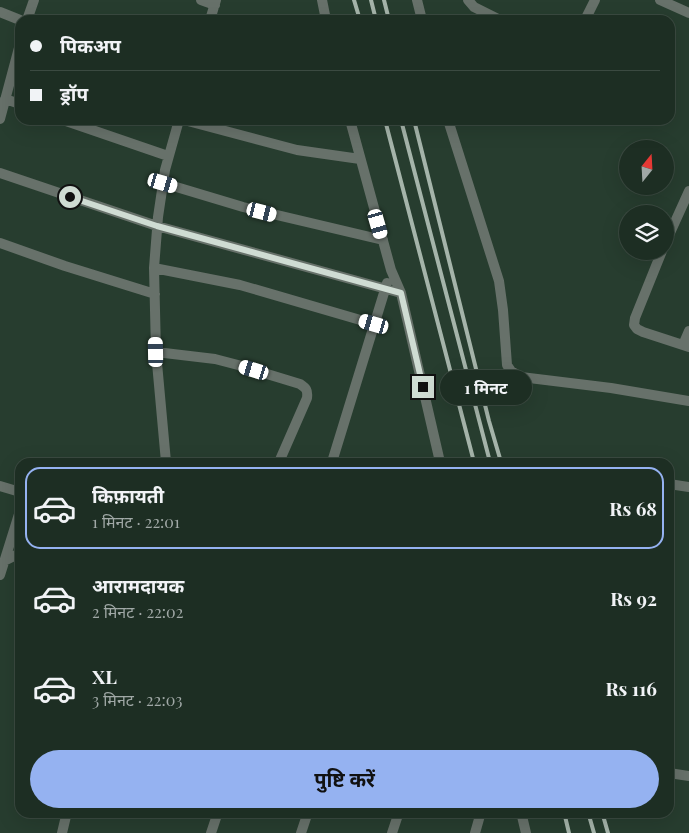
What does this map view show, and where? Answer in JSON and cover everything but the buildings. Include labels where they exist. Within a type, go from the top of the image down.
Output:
[{"type":"street","points":[[29,15],[34,0]]},
{"type":"street","points":[[201,0],[215,2],[211,15]]},
{"type":"street","points":[[322,0],[325,15]]},
{"type":"street","points":[[417,0],[421,15]]},
{"type":"street","points":[[468,0],[474,6],[491,15]]},
{"type":"street","points":[[588,15],[595,0]]},
{"type":"street","points":[[660,0],[689,14]]},
{"type":"street","points":[[0,12],[15,18]]},
{"type":"street","points":[[0,119],[15,62]]},
{"type":"street","points":[[5,99],[15,102]]},
{"type":"street","points":[[78,125],[168,156]]},
{"type":"street","points":[[166,458],[156,352],[154,268],[163,183],[168,156],[177,125]]},
{"type":"street","points":[[203,125],[297,150],[360,159]]},
{"type":"street","points":[[351,125],[391,270],[401,293],[439,458]]},
{"type":"street","points":[[450,125],[499,281],[503,310],[505,355],[507,365],[511,371],[521,377],[611,388],[689,401]]},
{"type":"street","points":[[0,173],[157,226],[401,293]]},
{"type":"street","points":[[163,183],[243,207],[349,234],[383,240]]},
{"type":"street","points":[[674,224],[689,191]]},
{"type":"street","points":[[0,244],[155,294]]},
{"type":"street","points":[[658,260],[635,318],[634,325],[643,332],[686,346],[689,331]]},
{"type":"street","points":[[154,268],[240,285],[374,324]]},
{"type":"street","points":[[333,458],[391,270]]},
{"type":"street","points":[[156,352],[230,363],[300,384],[306,388],[308,392],[307,398],[281,458]]},
{"type":"street","points":[[674,485],[689,487]]},
{"type":"street","points":[[0,486],[15,490]]},
{"type":"street","points":[[0,575],[15,527]]},
{"type":"street","points":[[4,561],[15,556]]},
{"type":"street","points":[[674,774],[689,776]]},
{"type":"street","points":[[62,833],[66,818]]},
{"type":"street","points":[[212,833],[216,818]]},
{"type":"street","points":[[300,833],[306,818]]},
{"type":"street","points":[[392,833],[397,818]]},
{"type":"street","points":[[475,833],[479,818]]},
{"type":"street","points":[[522,818],[526,833]]},
{"type":"railway","points":[[354,0],[358,15]]},
{"type":"railway","points":[[371,0],[375,15]]},
{"type":"railway","points":[[384,0],[388,15]]},
{"type":"railway","points":[[386,125],[473,458]]},
{"type":"railway","points":[[402,125],[489,458]]},
{"type":"railway","points":[[415,125],[500,458]]},
{"type":"railway","points":[[565,818],[569,833]]},
{"type":"railway","points":[[590,818],[594,833]]},
{"type":"railway","points":[[604,818],[608,833]]},
{"type":"route","points":[[70,197],[157,226],[401,293],[423,387]]}]
